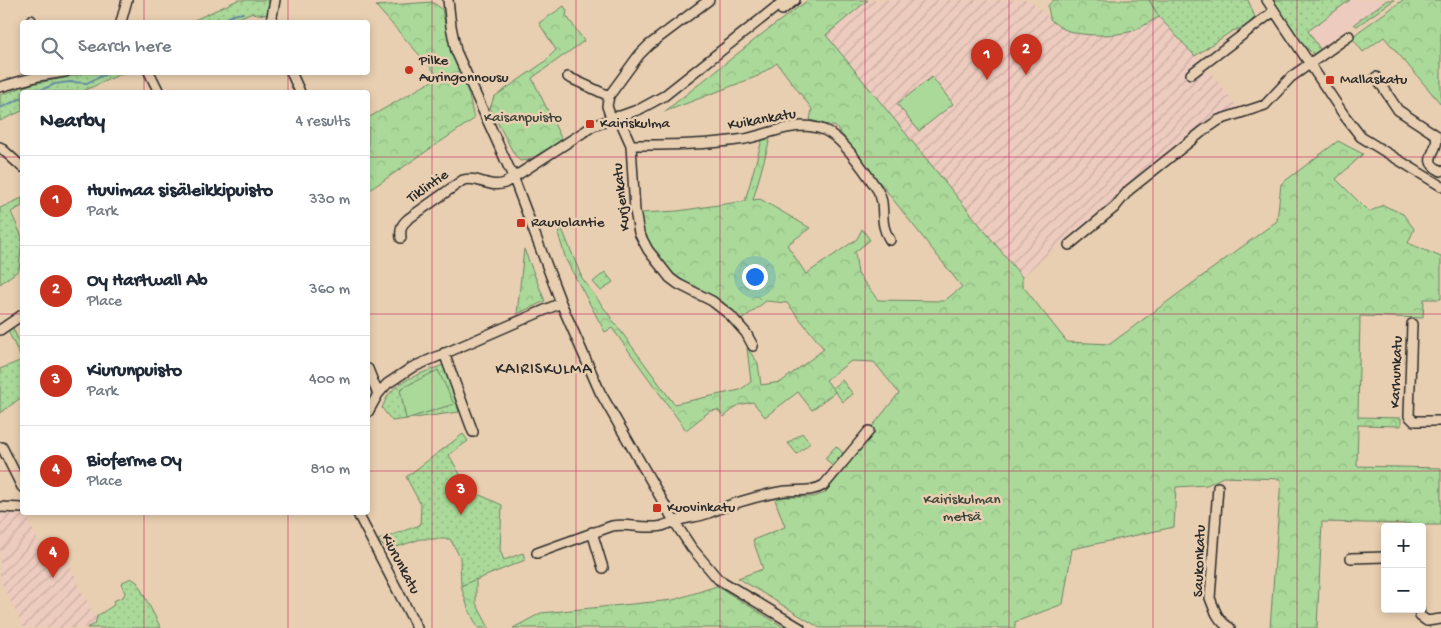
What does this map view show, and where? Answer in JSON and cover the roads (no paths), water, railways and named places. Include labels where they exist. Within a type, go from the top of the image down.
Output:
[{"type":"street","points":[[121,20],[126,0]]},
{"type":"street","points":[[271,20],[275,0]]},
{"type":"street","points":[[448,0],[456,51],[514,178],[560,303],[600,392],[674,521],[691,547],[718,580],[800,628]]},
{"type":"street","points":[[568,78],[609,96],[645,48],[709,0]]},
{"type":"street","points":[[724,50],[741,34],[786,0]]},
{"type":"street","points":[[724,50],[744,38],[794,0]]},
{"type":"street","points":[[1267,0],[1311,63],[1344,115],[1361,137],[1441,186]]},
{"type":"street","points":[[1191,74],[1274,11]]},
{"type":"street","points":[[1069,245],[1115,207],[1129,190],[1203,131],[1219,120],[1265,105],[1291,77],[1350,36]]},
{"type":"street","name":"Tiklintie","points":[[401,238],[400,230],[408,219],[463,180],[476,179],[494,186],[514,178],[594,126],[614,117],[640,109],[664,96],[724,50]]},
{"type":"street","points":[[0,87],[49,75]]},
{"type":"street","points":[[150,75],[158,90]]},
{"type":"street","points":[[292,75],[299,90]]},
{"type":"street","points":[[1376,78],[1398,110],[1436,135],[1437,142],[1430,162],[1432,166],[1441,170]]},
{"type":"street","name":"Kurjenkatu","points":[[609,96],[607,106],[630,145],[635,212],[640,233],[648,250],[670,278],[712,301],[730,315],[746,333],[754,346]]},
{"type":"street","name":"Kuikankatu","points":[[630,145],[704,144],[746,138],[799,126],[810,126],[830,133],[844,146],[879,191],[883,206],[882,225],[884,232],[890,240]]},
{"type":"street","points":[[0,148],[20,165]]},
{"type":"street","points":[[370,408],[378,394],[397,376],[411,368],[560,303]]},
{"type":"street","points":[[0,330],[20,316]]},
{"type":"street","name":"Karhunkatu","points":[[1412,324],[1409,416],[1414,421],[1441,421]]},
{"type":"street","points":[[444,353],[474,432]]},
{"type":"street","points":[[370,374],[378,394]]},
{"type":"street","points":[[537,554],[592,532],[622,525],[662,526],[746,499],[782,491],[816,490],[824,485],[869,431]]},
{"type":"street","points":[[2,447],[20,483]]},
{"type":"street","name":"Saukonkatu","points":[[1218,487],[1210,598],[1216,614],[1230,628]]},
{"type":"street","points":[[0,507],[20,508]]},
{"type":"street","name":"Kiurunkatu","points":[[359,515],[417,628]]},
{"type":"street","points":[[592,532],[603,568]]},
{"type":"street","points":[[1351,558],[1381,557]]},
{"type":"street","points":[[1420,613],[1420,616],[1427,621],[1441,619]]},
{"type":"waterway","points":[[224,20],[233,15],[243,13]]},
{"type":"waterway","points":[[41,90],[55,84],[70,82],[87,83],[104,75]]},
{"type":"waterway","points":[[0,108],[20,99]]},
{"type":"place","name":"Pilke Auringonnousu","points":[[409,70]]},
{"type":"place","name":"Oy Hartwall Ab","points":[[1026,75]]},
{"type":"place","name":"Huvimaa sisäleikkipuisto","points":[[987,80]]},
{"type":"place","name":"Mallaskatu","points":[[1330,80]]},
{"type":"place","name":"Kairiskulma","points":[[590,124]]},
{"type":"place","name":"Rauvolantie","points":[[521,223]]},
{"type":"place","name":"Kuovinkatu","points":[[657,508]]},
{"type":"place","name":"Kiurunpuisto","points":[[461,515]]},
{"type":"place","name":"Bioferme Oy","points":[[53,578]]},
{"type":"district","name":"KAIRISKULMA","points":[[544,370]]},
{"type":"park label","name":"Kaisanpuisto","points":[[523,118]]},
{"type":"park label","name":"Kairiskulman metsä","points":[[962,508]]}]
